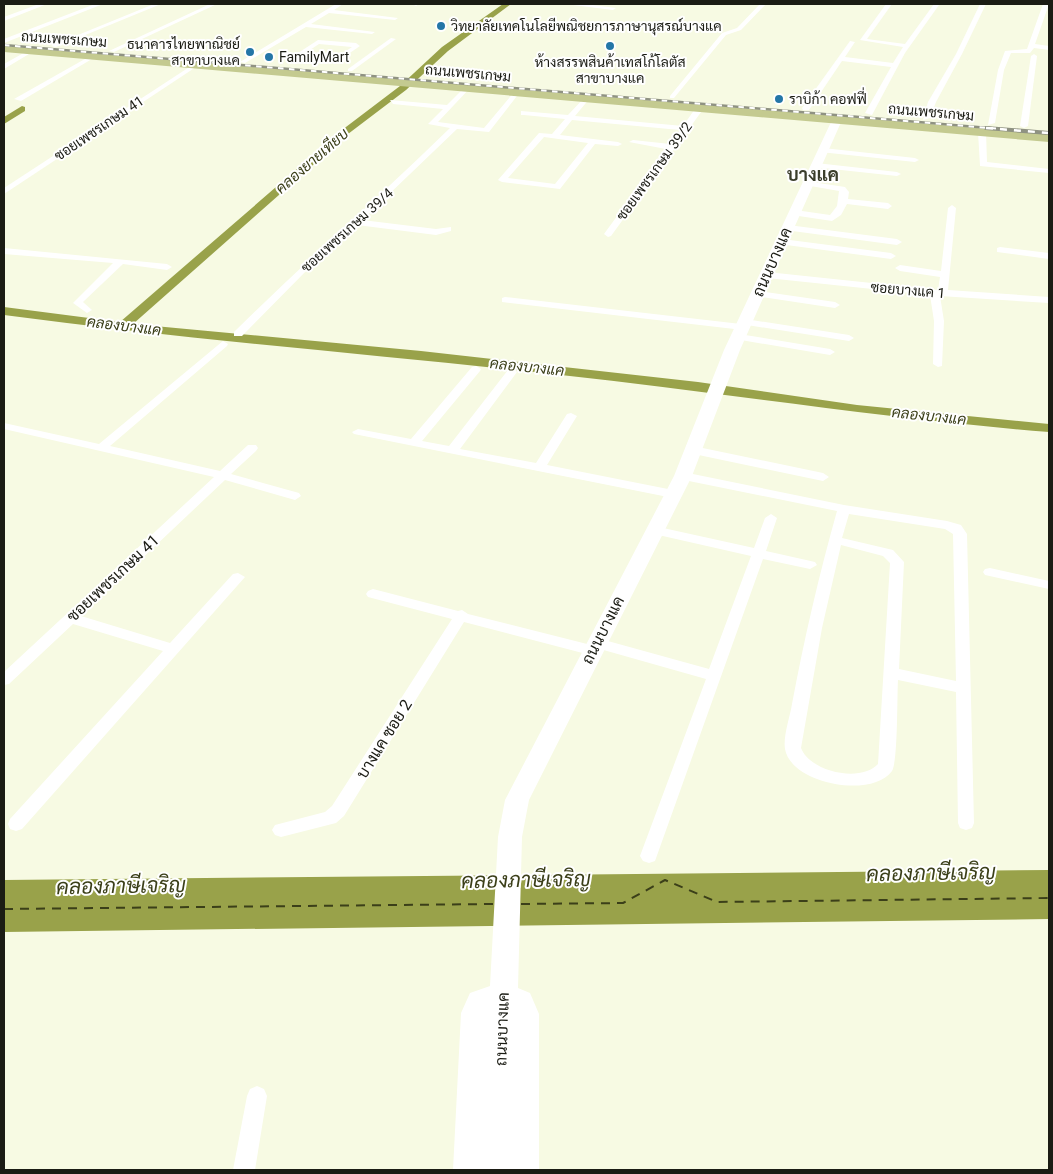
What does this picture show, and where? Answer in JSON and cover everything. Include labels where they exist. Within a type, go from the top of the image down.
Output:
[{"type":"main road","name":"ถนนเพชรเกษม","points":[[4,41],[350,70],[468,88],[837,120],[986,128],[1024,126],[1049,128]]},
{"type":"main road","name":"ถนนเพชรเกษม","points":[[4,49],[196,65],[672,97],[869,113],[926,118],[1049,138]]},
{"type":"main road","points":[[98,56],[112,50]]},
{"type":"main road","points":[[127,59],[139,53]]},
{"type":"main road","points":[[806,108],[825,112],[837,120]]},
{"type":"main road","name":"ถนนบางแค","points":[[496,1170],[510,837],[517,800],[573,687],[596,647],[683,476],[716,389],[837,120]]},
{"type":"main road","points":[[469,1170],[475,1013],[480,1002],[490,997],[510,998],[520,1002],[525,1014],[523,1170]]},
{"type":"street","points":[[4,19],[44,4]]},
{"type":"street","points":[[4,41],[100,4]]},
{"type":"street","points":[[54,46],[158,4]]},
{"type":"street","points":[[112,50],[214,4]]},
{"type":"street","points":[[244,62],[340,4]]},
{"type":"street","points":[[569,4],[613,8]]},
{"type":"street","points":[[672,97],[724,34],[739,29],[763,4]]},
{"type":"street","points":[[889,4],[863,40],[908,46]]},
{"type":"street","points":[[926,118],[932,102],[959,54],[983,4]]},
{"type":"street","points":[[869,113],[895,65],[936,5]]},
{"type":"street","points":[[1046,8],[1040,21],[1040,34],[1029,51],[1008,51],[1001,70],[986,128],[983,164],[1049,173]]},
{"type":"street","points":[[328,11],[395,18]]},
{"type":"street","points":[[1040,21],[1049,22]]},
{"type":"street","points":[[306,25],[372,32]]},
{"type":"street","points":[[350,70],[393,39]]},
{"type":"street","points":[[280,41],[289,42]]},
{"type":"street","points":[[298,43],[314,44],[320,42],[357,46],[342,56],[301,53],[314,44]]},
{"type":"street","points":[[806,108],[852,42]]},
{"type":"street","points":[[1032,46],[1049,48]]},
{"type":"street","points":[[4,67],[31,51]]},
{"type":"street","points":[[18,98],[98,56]]},
{"type":"street","points":[[1024,126],[1034,56]]},
{"type":"street","points":[[841,59],[895,65]]},
{"type":"street","name":"ซอยเพชรเกษม 41","points":[[4,192],[196,65]]},
{"type":"street","points":[[468,88],[432,124],[486,130],[517,92]]},
{"type":"street","points":[[554,137],[586,98]]},
{"type":"street","points":[[393,102],[448,107]]},
{"type":"street","name":"ซอยเพชรเกษม 39/2","points":[[608,234],[700,108]]},
{"type":"street","points":[[524,113],[685,128]]},
{"type":"street","points":[[527,122],[535,114]]},
{"type":"street","name":"ซอยเพชรเกษม 39/4","points":[[238,334],[354,222],[386,195],[455,127]]},
{"type":"street","points":[[592,142],[557,187],[502,180],[542,136],[618,144]]},
{"type":"street","points":[[634,142],[673,147]]},
{"type":"street","points":[[823,150],[915,160]]},
{"type":"street","points":[[816,165],[897,174]]},
{"type":"street","points":[[795,213],[832,218],[844,201],[845,192],[842,189],[808,184]]},
{"type":"street","points":[[844,201],[888,206]]},
{"type":"street","points":[[938,364],[939,293],[945,275],[952,208]]},
{"type":"street","points":[[354,222],[436,232],[448,229]]},
{"type":"street","points":[[788,228],[897,242]]},
{"type":"street","points":[[782,242],[891,256]]},
{"type":"street","points":[[1000,250],[1049,256]]},
{"type":"street","points":[[4,251],[122,261],[166,267]]},
{"type":"street","points":[[87,310],[78,303],[80,299],[122,261]]},
{"type":"street","points":[[900,268],[945,275]]},
{"type":"street","name":"ซอยบางแค 1","points":[[767,275],[939,293],[1049,300]]},
{"type":"street","points":[[758,294],[835,304]]},
{"type":"street","points":[[505,300],[742,329],[849,338]]},
{"type":"street","points":[[742,329],[830,352]]},
{"type":"street","points":[[100,449],[224,344]]},
{"type":"street","points":[[413,444],[476,369]]},
{"type":"street","points":[[452,451],[512,372]]},
{"type":"street","points":[[539,468],[571,416]]},
{"type":"street","points":[[4,436],[9,427],[222,475],[295,496]]},
{"type":"street","points":[[358,432],[673,494]]},
{"type":"street","name":"ซอยเพชรเกษม 41","points":[[4,680],[252,448]]},
{"type":"street","points":[[693,450],[823,477]]},
{"type":"street","points":[[683,476],[844,509],[947,525],[960,532],[966,823]]},
{"type":"street","points":[[836,540],[888,553],[897,562],[886,766],[883,771],[869,778],[853,779],[825,774],[804,765],[793,748],[810,649],[836,540],[844,509]]},
{"type":"street","points":[[649,856],[772,518]]},
{"type":"street","points":[[654,530],[810,565]]},
{"type":"street","points":[[990,572],[1049,585]]},
{"type":"street","points":[[16,824],[238,577]]},
{"type":"street","points":[[373,594],[715,676]]},
{"type":"street","name":"บางแค ซอย 2","points":[[281,830],[330,818],[338,811],[462,615]]},
{"type":"street","points":[[70,618],[174,649]]},
{"type":"street","points":[[890,673],[964,688]]},
{"type":"street","points":[[244,1170],[257,1096]]},
{"type":"water","name":"คลองภาษีเจริญ","points":[[1049,870],[1049,919],[4,932],[4,880]]},
{"type":"waterway","name":"คลองยายเทียบ","points":[[123,326],[345,132],[403,88],[445,49],[507,4]]},
{"type":"waterway","points":[[4,121],[22,109]]},
{"type":"waterway","name":"คลองบางแค","points":[[4,311],[151,330],[421,355],[698,386],[857,409],[1049,428]]},
{"type":"ferry route","points":[[521,904],[623,903],[665,880],[717,902],[1049,898]]},
{"type":"ferry route","points":[[4,909],[494,904]]},
{"type":"railway","points":[[4,45],[1001,129]]},
{"type":"railway","points":[[986,128],[1049,133]]},
{"type":"place","name":"วิทยาลัยเทคโนโลยีพณิชยการภาษานุสรณ์บางแค","points":[[441,26]]},
{"type":"place","name":"ห้างสรรพสินค้าเทสโก้โลตัส สาขาบางแค","points":[[610,46]]},
{"type":"place","name":"ธนาคารไทยพาณิชย์ สาขาบางแค","points":[[250,52]]},
{"type":"place","name":"FamilyMart","points":[[269,57]]},
{"type":"place","name":"ราบิก้า คอฟฟี่","points":[[779,99]]},
{"type":"district","name":"บางแค","points":[[813,174]]}]
